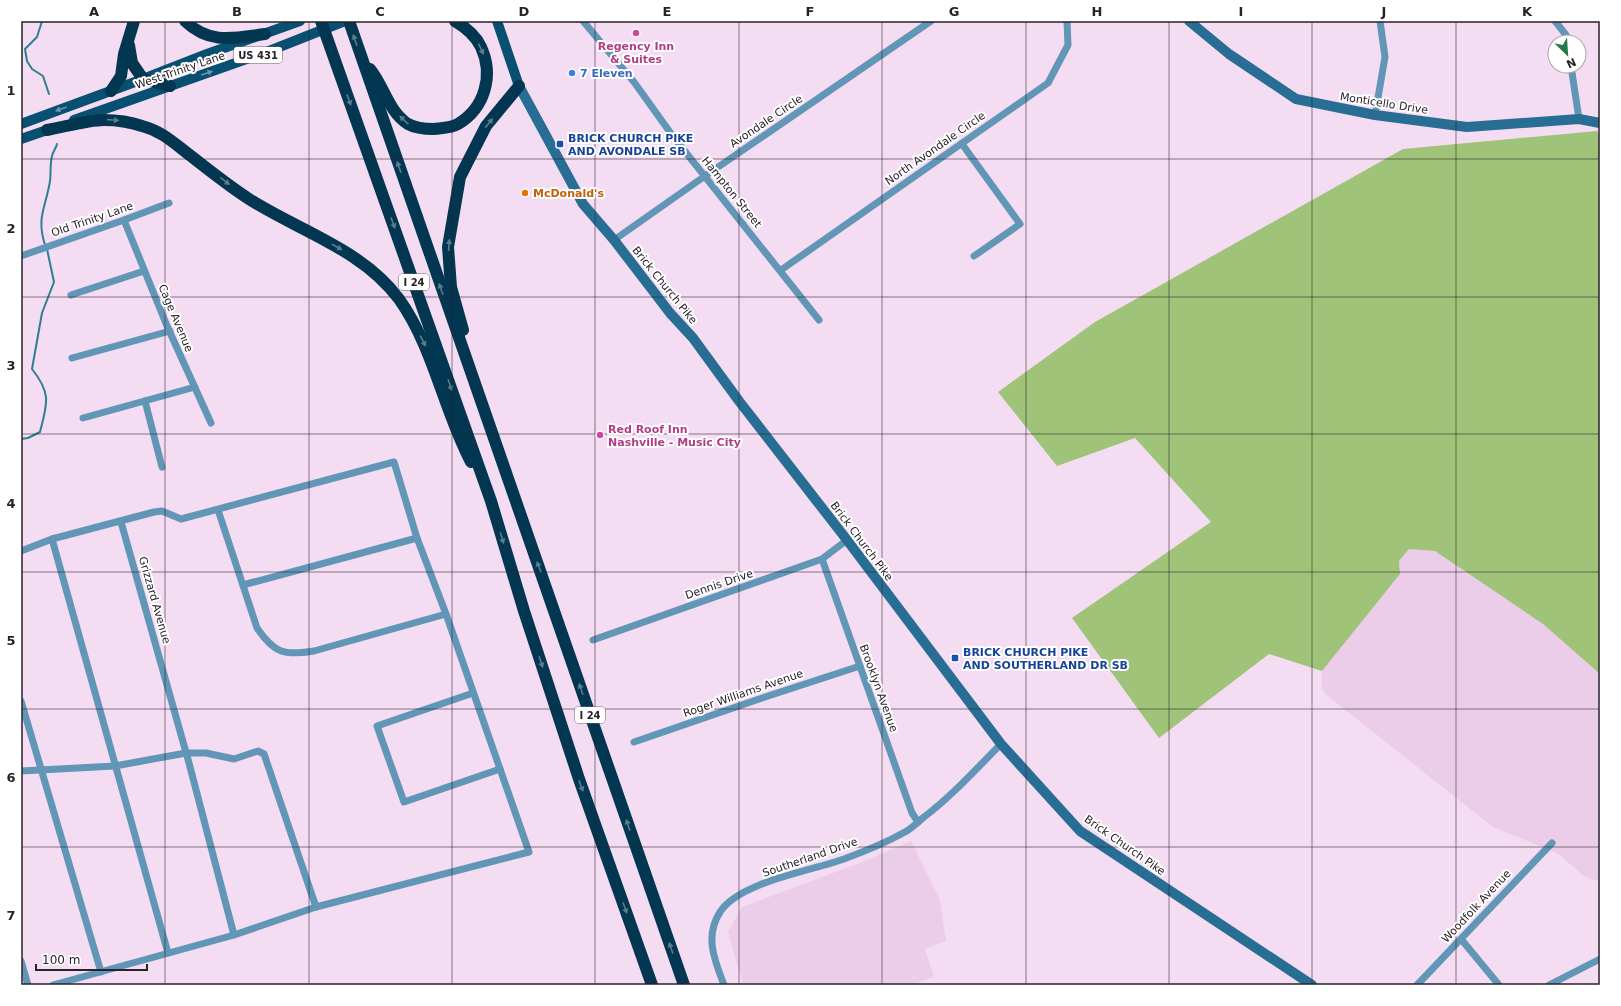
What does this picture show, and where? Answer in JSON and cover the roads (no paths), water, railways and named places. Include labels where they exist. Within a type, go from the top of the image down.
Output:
[{"type":"highway","points":[[111,91],[121,76],[124,54],[134,21]]},
{"type":"highway","points":[[185,21],[193,30],[206,36],[231,38],[265,34]]},
{"type":"highway","name":"I 24","points":[[321,21],[491,501],[524,611],[579,779],[652,985]]},
{"type":"highway","name":"I 24","points":[[349,21],[684,985]]},
{"type":"highway","points":[[362,59],[376,76],[388,103],[408,124],[427,129],[443,128],[457,124],[480,105],[486,88],[487,66],[480,46],[471,34],[455,21]]},
{"type":"highway","points":[[128,40],[129,53],[132,63],[143,79],[170,86]]},
{"type":"highway","points":[[496,445],[451,287],[448,247],[460,177],[486,126],[519,86]]},
{"type":"highway","points":[[47,130],[102,120],[125,121],[162,133],[248,199],[331,244],[368,267],[399,299],[427,350],[460,442],[491,501]]},
{"type":"main road","name":"West Trinity Lane","points":[[21,124],[207,54],[300,21]]},
{"type":"main road","name":"West Trinity Lane","points":[[21,139],[264,53],[345,21]]},
{"type":"main road","name":"Brick Church Pike","points":[[496,21],[519,86],[583,204],[614,240],[670,313],[693,338],[739,401],[847,540],[1001,744],[1080,831],[1312,985]]},
{"type":"main road","name":"Monticello Drive","points":[[1189,21],[1229,54],[1296,99],[1375,115],[1467,127],[1579,119],[1600,124]]},
{"type":"street","name":"Hampton Street","points":[[583,21],[634,82],[672,134],[819,320]]},
{"type":"street","name":"Avondale Circle","points":[[614,240],[931,21]]},
{"type":"street","name":"North Avondale Circle","points":[[781,270],[1048,83],[1068,45],[1067,21]]},
{"type":"street","points":[[1375,115],[1385,57],[1380,21]]},
{"type":"street","points":[[1555,21],[1565,34]]},
{"type":"street","points":[[1572,74],[1579,119]]},
{"type":"street","points":[[962,144],[1020,224],[974,256]]},
{"type":"street","name":"Old Trinity Lane","points":[[21,256],[169,203]]},
{"type":"street","name":"Cage Avenue","points":[[124,220],[144,271],[211,423]]},
{"type":"street","points":[[71,295],[144,271]]},
{"type":"street","points":[[72,358],[170,331]]},
{"type":"street","points":[[84,418],[195,387]]},
{"type":"street","points":[[146,401],[162,467]]},
{"type":"street","points":[[21,550],[52,539],[121,522],[154,512],[162,511],[181,519],[394,462],[417,538],[446,614],[529,852],[316,907],[234,935],[53,985]]},
{"type":"street","points":[[218,510],[257,628],[266,641],[275,649],[297,654],[314,651],[446,614]]},
{"type":"street","name":"Grizzard Avenue","points":[[121,522],[186,753],[234,935]]},
{"type":"street","points":[[243,585],[417,538]]},
{"type":"street","points":[[52,539],[168,953]]},
{"type":"street","name":"Dennis Drive","points":[[593,640],[822,559],[847,540]]},
{"type":"street","name":"Brooklyn Avenue","points":[[822,559],[912,813],[918,822]]},
{"type":"street","name":"Roger Williams Avenue","points":[[634,742],[765,696],[860,666]]},
{"type":"street","points":[[473,693],[377,726],[404,802],[500,769]]},
{"type":"street","points":[[21,701],[101,972]]},
{"type":"street","name":"Southerland Drive","points":[[724,985],[712,952],[712,939],[714,925],[720,912],[730,901],[753,888],[844,859],[905,832],[942,804],[1001,744]]},
{"type":"street","points":[[21,771],[115,766],[186,753],[206,753],[234,759],[258,751],[264,754],[316,907]]},
{"type":"street","name":"Woodfolk Avenue","points":[[1418,985],[1552,843]]},
{"type":"street","points":[[1461,939],[1499,985]]},
{"type":"street","points":[[1549,985],[1600,959]]},
{"type":"street","points":[[21,961],[28,985]]},
{"type":"waterway","points":[[42,21],[37,37],[25,49],[27,61],[32,69],[43,76],[49,94]]},
{"type":"waterway","points":[[45,245],[41,227],[50,181],[51,159],[57,144]]},
{"type":"waterway","points":[[21,439],[28,438],[40,432],[45,414],[46,399],[43,385],[32,369],[42,313],[54,282],[47,249]]},
{"type":"place","name":"Regency Inn & Suites","points":[[636,33]]},
{"type":"place","name":"7 Eleven","points":[[572,73]]},
{"type":"place","name":"BRICK CHURCH PIKE AND AVONDALE SB","points":[[560,144]]},
{"type":"place","name":"McDonald's","points":[[525,193]]},
{"type":"place","name":"Red Roof Inn Nashville - Music City","points":[[600,435]]},
{"type":"place","name":"BRICK CHURCH PIKE AND SOUTHERLAND DR SB","points":[[955,658]]}]
